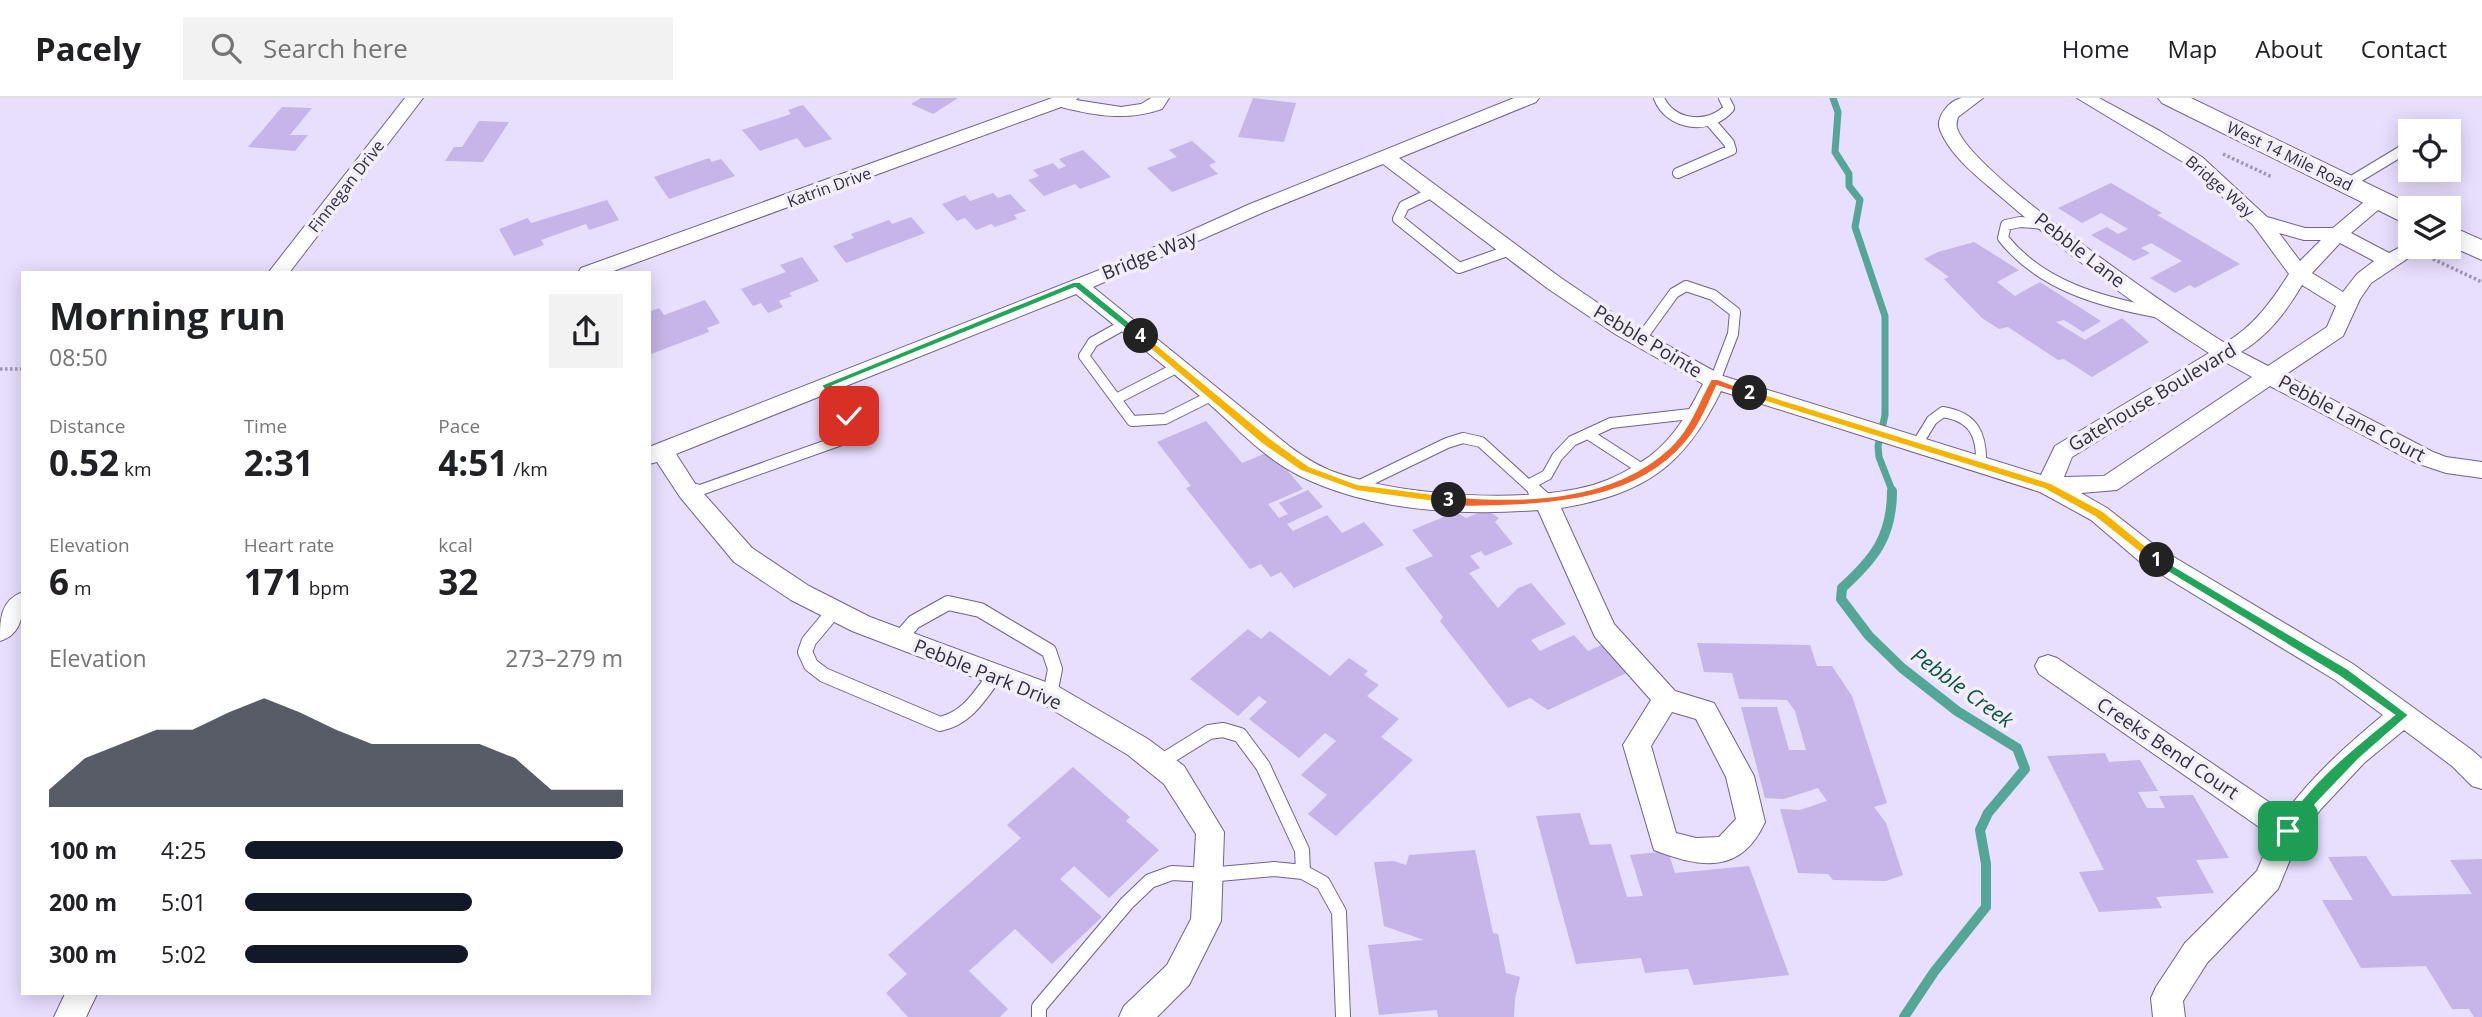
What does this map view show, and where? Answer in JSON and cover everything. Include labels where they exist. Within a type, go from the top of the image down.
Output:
[{"type":"street","name":"Finnegan Drive","points":[[280,271],[414,98]]},
{"type":"street","points":[[1065,100],[1088,109],[1128,113],[1156,105],[1160,98]]},
{"type":"street","name":"Bridge Way","points":[[656,454],[1137,262],[1257,208],[1530,98]]},
{"type":"street","name":"Pebble Lane","points":[[1973,98],[1957,107],[1949,116],[1948,130],[1967,157],[2046,224],[2164,313],[2226,353]]},
{"type":"street","name":"Bridge Way","points":[[2086,98],[2195,161],[2260,221],[2299,274]]},
{"type":"street","name":"West 14 Mile Road","points":[[2171,98],[2398,209]]},
{"type":"street","name":"Katrin Drive","points":[[594,271],[1065,100]]},
{"type":"street","name":"Pebble Pointe","points":[[1386,157],[1554,283],[1640,340],[1715,381],[2048,486],[2099,514],[2148,554],[2344,673],[2462,758],[2482,777]]},
{"type":"street","name":"Gatehouse Boulevard","points":[[2378,200],[2338,234],[2299,274],[2281,303],[2254,335],[2063,452],[2048,486],[2109,484],[2336,331],[2346,303],[2360,280],[2398,256]]},
{"type":"street","points":[[2260,221],[2304,234],[2338,234],[2389,261]]},
{"type":"street","points":[[2461,240],[2482,251]]},
{"type":"street","points":[[2299,274],[2346,303]]},
{"type":"street","points":[[1077,284],[1266,441],[1305,469],[1356,487],[1474,502],[1537,493],[1588,494],[1616,486],[1645,471],[1673,450],[1690,430],[1715,381]]},
{"type":"street","name":"Pebble Lane Court","points":[[2226,353],[2436,463],[2482,470]]},
{"type":"street","name":"Pebble Park Drive","points":[[656,454],[743,555],[800,593],[861,624],[1049,695],[1138,747],[1174,775],[1209,832],[1206,921],[1178,975],[1135,1017]]},
{"type":"street","points":[[1537,493],[1604,630],[1666,699],[1706,711],[1740,776],[1751,822],[1730,846],[1706,852],[1684,849],[1664,841],[1637,745],[1666,699]]},
{"type":"street","points":[[0,631],[21,605]]},
{"type":"street","name":"Creeks Bend Court","points":[[2048,666],[2288,831]]},
{"type":"street","points":[[2169,1017],[2167,999],[2196,953],[2268,880],[2288,831],[2311,800],[2354,755],[2403,715]]},
{"type":"street","points":[[70,1017],[80,995]]},
{"type":"lane","points":[[1658,98],[1662,108],[1677,118],[1710,121],[1726,114],[1729,108],[1724,98]]},
{"type":"lane","points":[[1678,173],[1731,150],[1729,143],[1710,121]]},
{"type":"lane","points":[[2347,184],[2398,153]]},
{"type":"lane","points":[[1433,192],[1404,206],[1398,219],[1459,268],[1510,250]]},
{"type":"lane","points":[[2046,224],[2020,222],[2006,225],[2003,238],[2009,248],[2026,262],[2089,296],[2113,305],[2164,313]]},
{"type":"lane","points":[[1640,340],[1674,293],[1686,286],[1708,291],[1723,300],[1735,312],[1733,334],[1715,381]]},
{"type":"lane","points":[[1125,324],[1093,342],[1084,356],[1132,421],[1153,424],[1180,415],[1213,395]]},
{"type":"lane","points":[[1116,399],[1178,367]]},
{"type":"lane","points":[[691,493],[847,438],[849,416],[826,385]]},
{"type":"lane","points":[[1916,446],[1932,420],[1943,412],[1953,412],[1969,422],[1981,440],[1981,464]]},
{"type":"lane","points":[[1356,487],[1447,443],[1463,438],[1481,442],[1537,493],[1557,457],[1572,441],[1611,423],[1699,413]]},
{"type":"lane","points":[[1588,434],[1645,471]]},
{"type":"lane","points":[[900,638],[914,622],[932,609],[948,603],[980,610],[1049,651],[1055,669],[1049,695]]},
{"type":"lane","points":[[834,611],[809,640],[805,652],[811,665],[824,675],[940,724],[954,723],[966,713],[996,674]]},
{"type":"lane","points":[[1159,763],[1209,732],[1223,730],[1240,735],[1263,766],[1302,849],[1303,872]]},
{"type":"lane","points":[[1039,1017],[1039,1007],[1127,903],[1150,881],[1172,873],[1208,875],[1274,869],[1303,872],[1323,883],[1333,898],[1339,912],[1343,1017]]},
{"type":"path","points":[[2213,149],[2273,177]]},
{"type":"path","points":[[2437,259],[2482,282]]},
{"type":"path","points":[[0,369],[21,369]]},
{"type":"building","points":[[921,98],[958,98],[933,114],[911,104]]},
{"type":"building","points":[[1253,98],[1296,103],[1284,142],[1238,137]]},
{"type":"building","points":[[803,105],[832,139],[805,148],[797,138],[760,151],[742,130],[791,114],[788,110]]},
{"type":"building","points":[[282,107],[312,108],[290,135],[308,135],[295,151],[248,147]]},
{"type":"building","points":[[479,121],[509,122],[483,162],[445,161],[454,147],[462,147]]},
{"type":"building","points":[[1192,141],[1216,162],[1209,165],[1218,174],[1172,192],[1147,168],[1177,157],[1169,150]]},
{"type":"building","points":[[1083,150],[1111,177],[1080,189],[1075,184],[1044,196],[1028,180],[1039,176],[1033,170],[1053,163],[1059,169],[1066,166],[1059,159]]},
{"type":"building","points":[[709,158],[712,162],[721,159],[735,176],[669,199],[654,177]]},
{"type":"building","points":[[2111,183],[2162,213],[2157,215],[2240,264],[2195,288],[2190,285],[2175,293],[2150,278],[2182,261],[2151,243],[2141,248],[2150,253],[2134,261],[2091,235],[2107,227],[2118,234],[2128,229],[2101,213],[2082,223],[2058,208]]},
{"type":"building","points":[[993,193],[998,198],[1010,194],[1026,211],[1014,215],[1017,219],[976,230],[965,218],[957,221],[942,204],[965,195],[970,201]]},
{"type":"building","points":[[607,200],[619,220],[589,230],[586,224],[541,240],[544,245],[514,256],[499,229],[528,218],[531,223]]},
{"type":"building","points":[[911,217],[925,233],[846,263],[833,246],[854,238],[851,234],[889,220],[892,224]]},
{"type":"building","points":[[1974,242],[2019,270],[1997,282],[2015,296],[2040,282],[2101,321],[2083,332],[2064,320],[2056,322],[2085,340],[2122,318],[2149,342],[2092,377],[2064,359],[2058,360],[2008,327],[1999,329],[1982,318],[1944,279],[1949,277],[1924,259],[1938,252]]},
{"type":"building","points":[[802,257],[819,281],[789,293],[792,296],[779,301],[783,307],[768,313],[761,303],[753,306],[741,289],[786,272],[780,265]]},
{"type":"building","points":[[705,300],[720,323],[707,328],[709,332],[651,354],[651,311],[659,308],[664,315]]},
{"type":"building","points":[[1206,421],[1242,463],[1271,451],[1303,489],[1268,504],[1279,518],[1288,514],[1279,503],[1308,490],[1323,507],[1287,524],[1293,531],[1327,515],[1342,533],[1364,522],[1384,545],[1294,588],[1281,572],[1271,577],[1261,564],[1250,569],[1186,488],[1191,486],[1157,442]]},
{"type":"building","points":[[1486,510],[1499,518],[1495,522],[1513,544],[1485,556],[1481,551],[1470,556],[1480,568],[1469,573],[1498,608],[1518,588],[1531,583],[1566,624],[1531,640],[1540,651],[1574,635],[1588,651],[1613,640],[1637,668],[1548,710],[1530,698],[1508,708],[1440,621],[1443,617],[1405,568],[1433,556],[1412,530],[1456,512],[1466,518]]},
{"type":"building","points":[[1248,629],[1261,639],[1270,631],[1330,676],[1349,658],[1368,671],[1364,675],[1379,685],[1367,696],[1399,719],[1381,737],[1413,760],[1336,836],[1308,814],[1327,795],[1301,775],[1336,741],[1325,733],[1299,758],[1249,719],[1267,702],[1259,696],[1238,716],[1190,679]]},
{"type":"building","points":[[1697,643],[1810,645],[1817,666],[1832,666],[1852,696],[1887,803],[1874,807],[1886,823],[1903,875],[1886,881],[1833,880],[1828,874],[1798,873],[1780,809],[1800,810],[1827,801],[1818,788],[1784,799],[1765,798],[1741,707],[1777,707],[1789,750],[1806,750],[1795,711],[1787,700],[1739,699],[1732,673],[1704,672]]},
{"type":"building","points":[[2105,753],[2109,762],[2140,760],[2158,791],[2138,792],[2147,808],[2165,808],[2159,796],[2193,795],[2229,858],[2196,860],[2214,893],[2156,897],[2162,908],[2099,912],[2079,872],[2104,870],[2047,756]]},
{"type":"building","points":[[1073,767],[1130,817],[1126,821],[1159,850],[1109,898],[1074,866],[1060,879],[1102,917],[1052,964],[1015,929],[969,971],[1008,1009],[1000,1017],[908,1017],[886,993],[907,974],[888,955],[1021,838],[1007,825]]},
{"type":"building","points":[[1580,813],[1590,845],[1611,844],[1627,897],[1643,896],[1630,855],[1668,851],[1675,873],[1749,866],[1789,975],[1694,985],[1688,969],[1645,973],[1641,958],[1576,964],[1536,816]]},
{"type":"building","points":[[1475,850],[1493,933],[1498,934],[1506,973],[1520,977],[1514,1017],[1438,1017],[1437,1010],[1379,1015],[1368,945],[1424,940],[1384,926],[1374,862],[1394,861],[1406,865],[1409,855]]},
{"type":"building","points":[[2366,856],[2392,896],[2472,894],[2450,860],[2482,859],[2482,1017],[2474,1017],[2469,1009],[2452,1009],[2426,966],[2361,968],[2322,900],[2353,900],[2328,857]]},
{"type":"waterway","name":"Pebble Creek","points":[[1833,98],[1838,112],[1835,152],[1849,174],[1849,186],[1860,200],[1855,227],[1885,316],[1885,415],[1878,446],[1879,457],[1893,493]]},
{"type":"waterway","name":"Pebble Creek","points":[[1892,491],[1885,534],[1872,557],[1842,588],[1841,599],[1869,636],[1902,668],[1957,711],[2017,748],[2025,769],[1988,813],[1980,830],[1986,864],[1986,907],[1934,972],[1904,1017]]},
{"type":"route","points":[[849,416],[826,385],[1077,284],[1266,441],[1305,469],[1356,487],[1403,495],[1474,502],[1527,502],[1588,494],[1616,486],[1645,471],[1673,450],[1690,430],[1715,381],[2048,486],[2099,514],[2148,554],[2344,673],[2403,715],[2354,755],[2311,800],[2288,831]]}]
